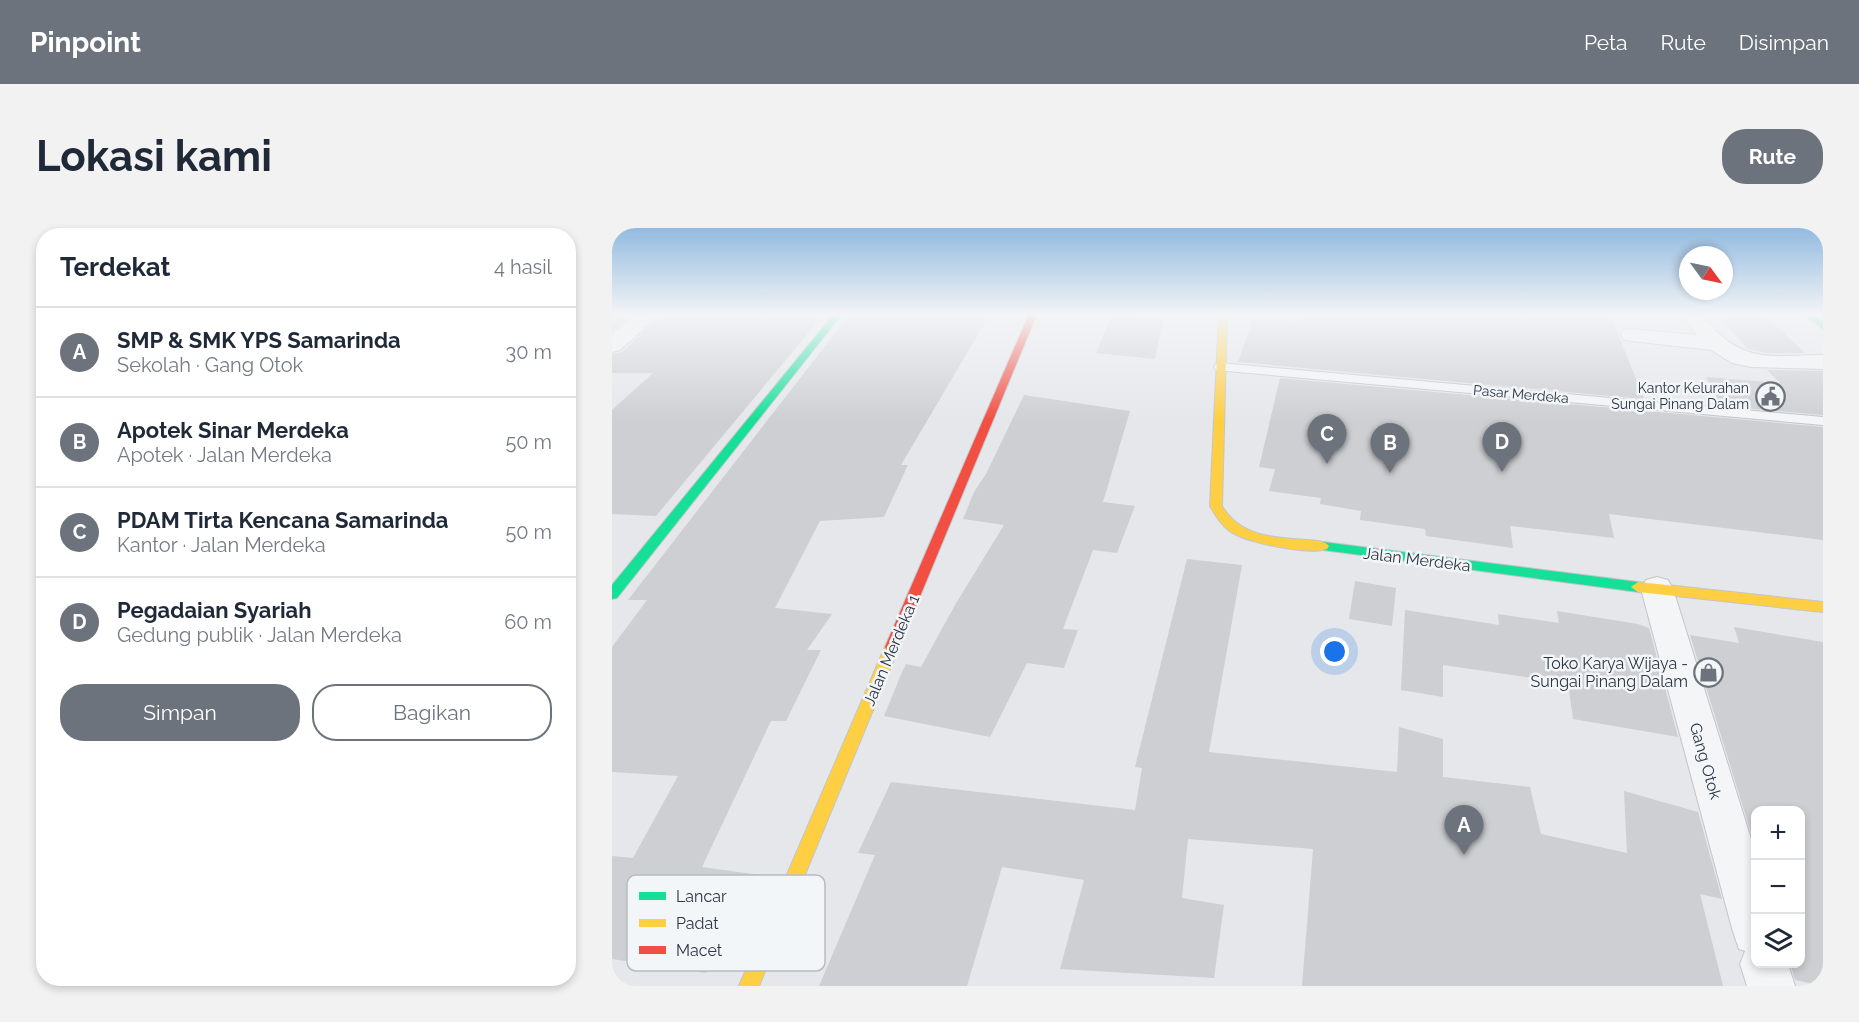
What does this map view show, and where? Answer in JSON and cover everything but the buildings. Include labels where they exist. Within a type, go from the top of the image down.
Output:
[{"type":"street","points":[[612,594],[809,349]]},
{"type":"street","name":"Jalan Merdeka 1","points":[[796,875],[1018,349]]},
{"type":"street","name":"Jalan Merdeka","points":[[1221,349],[1216,506],[1218,516],[1231,528],[1272,540],[1657,590],[1823,607]]},
{"type":"street","points":[[1726,349],[1736,356],[1750,360],[1823,362]]},
{"type":"street","name":"Gang Otok","points":[[1657,590],[1751,918]]},
{"type":"street","points":[[1766,968],[1771,986]]},
{"type":"street","name":"Jalan Merdeka 1","points":[[749,986],[755,971]]},
{"type":"lane","name":"Pasar Merdeka","points":[[1220,366],[1823,421]]},
{"type":"traffic: fast","points":[[612,594],[809,349]]},
{"type":"traffic: fast","points":[[1323,546],[1638,587]]},
{"type":"traffic: slow","points":[[1222,349],[1216,506],[1223,519],[1247,535],[1278,542],[1323,546]]},
{"type":"traffic: slow","points":[[1638,587],[1823,607]]},
{"type":"traffic: slow","points":[[796,875],[892,647]]},
{"type":"traffic: slow","points":[[749,986],[755,971]]},
{"type":"traffic: jam","points":[[892,647],[1018,349]]},
{"type":"place","name":"Kantor Kelurahan Sungai Pinang Dalam","points":[[1770,396]]},
{"type":"place","name":"PDAM Tirta Kencana Samarinda","points":[[1327,464]]},
{"type":"place","name":"Pegadaian Syariah","points":[[1502,472]]},
{"type":"place","name":"Apotek Sinar Merdeka","points":[[1390,473]]},
{"type":"place","name":"Toko Karya Wijaya - Sungai Pinang Dalam","points":[[1709,672]]},
{"type":"place","name":"SMP & SMK YPS Samarinda","points":[[1464,855]]}]
